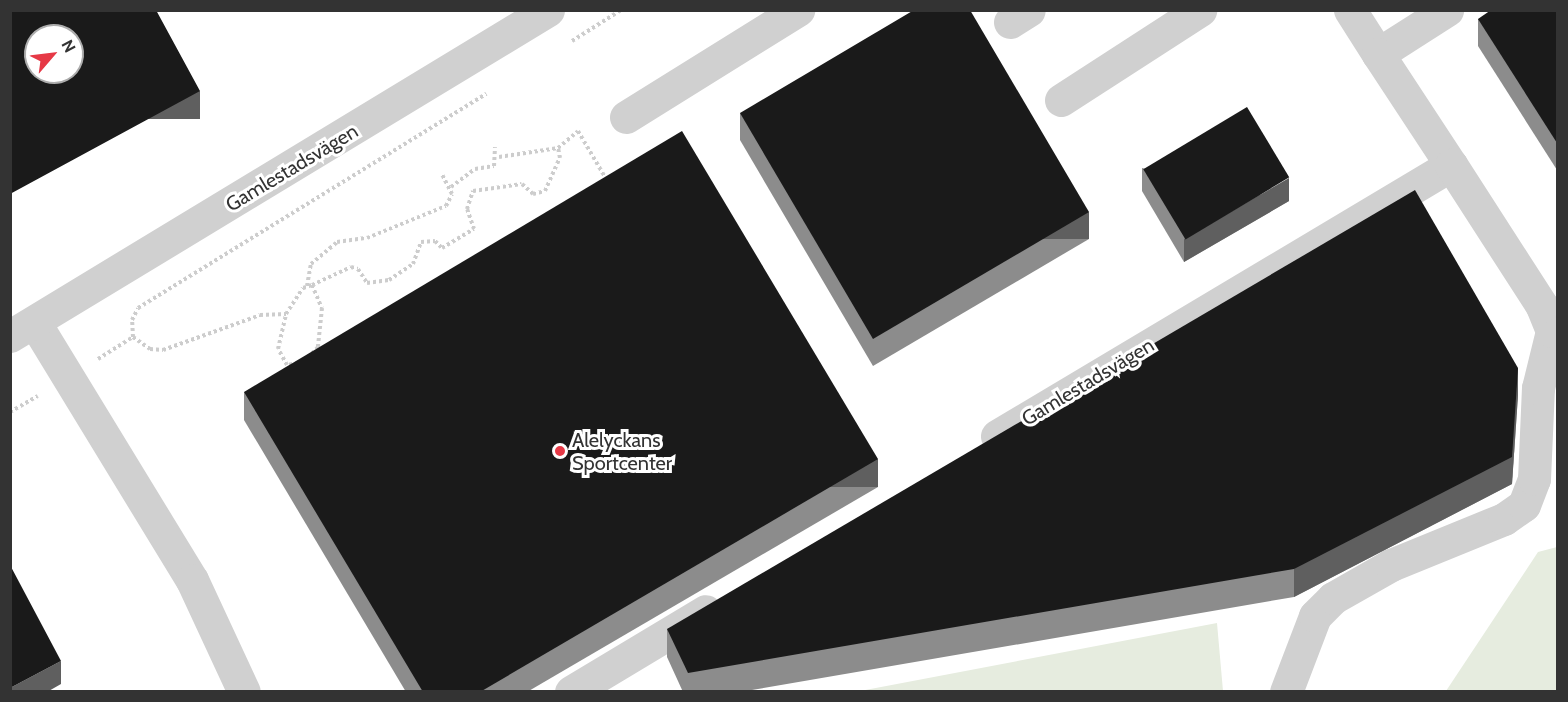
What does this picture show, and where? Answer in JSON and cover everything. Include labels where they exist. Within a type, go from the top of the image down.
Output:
[{"type":"street","name":"Gamlestadsvägen","points":[[238,689],[186,570],[67,379],[22,329],[548,10]]},
{"type":"street","points":[[626,117],[798,10]]},
{"type":"street","points":[[1061,100],[1200,10]]},
{"type":"street","points":[[1286,692],[1315,616],[1333,598],[1391,565],[1504,519],[1524,505],[1534,479],[1538,388],[1552,331],[1542,306],[1350,10]]},
{"type":"street","points":[[1378,54],[1448,10]]},
{"type":"street","name":"Gamlestadsvägen","points":[[969,453],[1451,165]]},
{"type":"street","points":[[571,692],[734,594]]},
{"type":"path","points":[[560,48],[621,10]]},
{"type":"path","points":[[133,337],[132,320],[138,308],[498,86]]},
{"type":"path","points":[[499,157],[558,148],[571,132],[582,134],[605,177]]},
{"type":"path","points":[[495,147],[499,157]]},
{"type":"path","points":[[306,286],[351,267],[358,269],[367,283],[389,280],[413,264],[421,242],[450,246],[474,228],[467,209],[473,191],[522,184],[533,194],[545,191],[560,158],[558,148]]},
{"type":"path","points":[[451,187],[475,169],[494,166],[499,157]]},
{"type":"path","points":[[312,285],[322,308],[318,347],[299,365],[287,365],[279,356],[286,314],[306,286],[311,264],[331,246],[440,209],[451,201],[451,187],[442,174]]},
{"type":"path","points":[[133,337],[150,349],[163,350],[260,315],[286,314]]},
{"type":"path","points":[[10,412],[133,337]]},
{"type":"shaded area","points":[[1557,547],[1557,691],[1446,691],[1538,552]]},
{"type":"shaded area","points":[[1217,623],[1223,691],[860,691]]},
{"type":"building","points":[[10,10],[156,10],[200,91],[10,194]]},
{"type":"building","points":[[914,10],[970,10],[1089,212],[873,339],[740,113]]},
{"type":"building","points":[[1491,10],[1557,10],[1557,143],[1478,19]]},
{"type":"building","points":[[1247,107],[1289,177],[1186,240],[1143,169]]},
{"type":"building","name":"Alelyckans Sportcenter","points":[[682,131],[878,459],[480,692],[423,692],[244,392]]},
{"type":"building","points":[[1415,190],[1518,368],[1512,457],[1294,569],[688,673],[667,629]]},
{"type":"building","points":[[10,565],[61,661],[10,688]]},
{"type":"place","name":"Alelyckans Sportcenter","points":[[560,451]]}]
